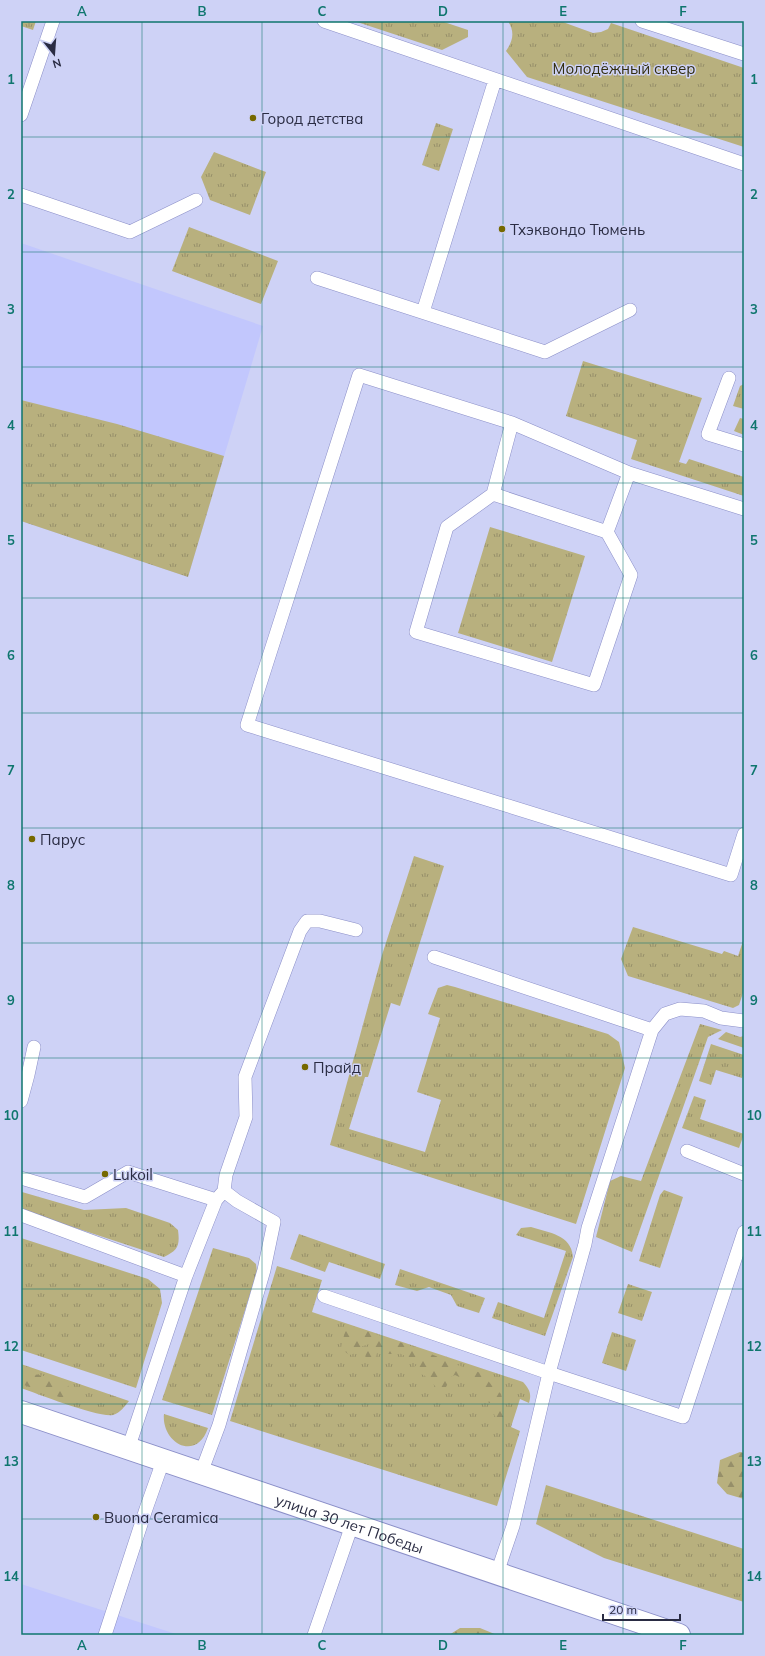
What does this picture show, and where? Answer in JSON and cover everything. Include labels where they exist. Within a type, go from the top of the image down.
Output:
[{"type":"street","name":"улица 30 лет Победы","points":[[21,1412],[679,1635]]},
{"type":"lane","points":[[21,115],[53,21]]},
{"type":"lane","points":[[324,21],[744,164]]},
{"type":"lane","points":[[642,21],[744,54]]},
{"type":"lane","points":[[423,312],[495,80]]},
{"type":"lane","points":[[21,196],[130,232],[196,200]]},
{"type":"lane","points":[[317,278],[545,352],[630,310]]},
{"type":"lane","points":[[744,509],[629,473],[512,423],[359,375],[247,725],[731,875],[744,834]]},
{"type":"lane","points":[[729,378],[708,434],[744,445]]},
{"type":"lane","points":[[493,494],[607,532],[631,575],[594,685],[416,632],[447,527],[493,494],[512,423]]},
{"type":"lane","points":[[607,532],[629,473]]},
{"type":"lane","points":[[128,1449],[186,1276],[220,1196],[246,1117],[245,1077],[300,931],[307,921],[320,921],[356,930]]},
{"type":"lane","points":[[434,957],[652,1030]]},
{"type":"lane","points":[[497,1573],[513,1526],[549,1373],[585,1244],[588,1228],[652,1030],[665,1014],[680,1009],[704,1011],[720,1018],[744,1020]]},
{"type":"lane","points":[[21,1101],[34,1047]]},
{"type":"lane","points":[[687,1151],[744,1174]]},
{"type":"lane","points":[[21,1178],[85,1197],[128,1172],[237,1201],[274,1222],[262,1278],[219,1425],[201,1473]]},
{"type":"lane","points":[[21,1215],[186,1276]]},
{"type":"lane","points":[[324,1296],[683,1417],[744,1232]]},
{"type":"lane","points":[[105,1635],[163,1461]]},
{"type":"lane","points":[[314,1635],[352,1524]]},
{"type":"shaded area","points":[[21,243],[263,326],[188,577],[21,521]]},
{"type":"shaded area","points":[[21,1584],[179,1635],[21,1635]]},
{"type":"green space","points":[[21,21],[36,21],[33,30],[21,26]]},
{"type":"green space","points":[[354,21],[441,21],[468,30],[468,37],[442,50]]},
{"type":"green space","name":"Молодёжный сквер","points":[[508,21],[560,21],[593,33],[608,29],[611,23],[744,68],[744,147],[527,77],[506,51],[512,36],[512,29]]},
{"type":"green space","points":[[436,123],[453,129],[439,171],[422,165]]},
{"type":"green space","points":[[214,152],[266,172],[250,215],[210,200],[201,177]]},
{"type":"green space","points":[[189,227],[278,261],[261,304],[172,271]]},
{"type":"green space","points":[[583,361],[702,398],[679,462],[686,464],[689,459],[744,477],[744,496],[631,459],[637,440],[566,416]]},
{"type":"green space","points":[[744,384],[744,409],[733,406],[740,386]]},
{"type":"green space","points":[[21,400],[117,424],[224,456],[188,577],[21,521]]},
{"type":"green space","points":[[740,418],[744,419],[744,435],[734,431]]},
{"type":"green space","points":[[490,527],[585,556],[552,662],[458,633]]},
{"type":"green space","points":[[414,856],[444,866],[400,1006],[391,1003],[368,1077],[365,1077],[349,1129],[425,1152],[441,1100],[417,1092],[440,1018],[428,1014],[438,988],[447,985],[455,987],[608,1034],[619,1042],[625,1068],[576,1224],[330,1145],[382,955]]},
{"type":"green space","points":[[633,927],[722,954],[724,951],[738,956],[744,938],[744,990],[739,1005],[733,1008],[628,976],[621,959]]},
{"type":"green space","points":[[700,1024],[722,1030],[708,1037],[632,1252],[596,1237],[610,1181],[621,1176],[641,1181]]},
{"type":"green space","points":[[726,1032],[740,1037],[744,1036],[744,1048],[718,1039]]},
{"type":"green space","points":[[711,1044],[744,1055],[744,1073],[742,1078],[716,1070],[711,1085],[699,1081]]},
{"type":"green space","points":[[694,1096],[706,1100],[700,1119],[744,1134],[739,1148],[682,1128]]},
{"type":"green space","points":[[664,1190],[683,1197],[660,1268],[639,1261],[660,1195]]},
{"type":"green space","points":[[22,1192],[84,1210],[126,1208],[170,1223],[178,1230],[179,1240],[177,1247],[164,1257],[24,1211],[21,1204]]},
{"type":"green space","points":[[531,1227],[552,1233],[564,1239],[571,1249],[573,1257],[545,1336],[492,1318],[498,1302],[544,1318],[566,1251],[516,1235],[521,1228]]},
{"type":"green space","points":[[299,1234],[385,1264],[380,1279],[329,1262],[325,1272],[290,1259]]},
{"type":"green space","points":[[21,1238],[148,1279],[160,1289],[162,1303],[136,1388],[21,1350]]},
{"type":"green space","points":[[213,1248],[249,1258],[256,1264],[257,1272],[212,1415],[162,1400]]},
{"type":"green space","points":[[277,1266],[322,1280],[312,1312],[523,1382],[529,1391],[530,1400],[529,1403],[520,1399],[511,1427],[520,1431],[497,1506],[230,1421]]},
{"type":"green space","points":[[400,1269],[485,1298],[479,1313],[457,1306],[451,1295],[429,1287],[417,1291],[395,1285]]},
{"type":"green space","points":[[628,1284],[652,1292],[642,1321],[618,1313]]},
{"type":"green space","points":[[352,1326],[414,1347],[484,1374],[484,1377],[501,1394],[503,1402],[509,1411],[505,1419],[498,1419],[494,1415],[496,1412],[496,1403],[489,1403],[483,1395],[484,1389],[474,1382],[455,1375],[451,1377],[446,1387],[436,1387],[424,1375],[413,1370],[420,1359],[407,1357],[399,1353],[377,1353],[374,1362],[366,1361],[365,1353],[369,1344],[360,1347],[356,1353],[349,1355],[341,1348],[345,1331]]},
{"type":"green space","points":[[612,1332],[636,1340],[626,1371],[602,1363]]},
{"type":"green space","points":[[21,1364],[129,1401],[120,1411],[113,1415],[95,1413],[68,1405],[21,1388]]},
{"type":"green space","points":[[21,1367],[28,1373],[49,1377],[68,1385],[71,1397],[68,1400],[21,1384]]},
{"type":"green space","points":[[164,1414],[208,1428],[203,1439],[196,1445],[180,1445],[173,1440],[168,1433]]},
{"type":"green space","points":[[740,1452],[744,1453],[744,1499],[727,1494],[717,1483],[720,1460]]},
{"type":"green space","points":[[546,1485],[744,1549],[744,1602],[604,1558],[536,1524]]},
{"type":"green space","points":[[460,1628],[480,1628],[497,1635],[449,1635]]},
{"type":"place","name":"Город детства","points":[[253,118]]},
{"type":"place","name":"Тхэквондо Тюмень","points":[[502,229]]},
{"type":"place","name":"Парус","points":[[32,839]]},
{"type":"place","name":"Прайд","points":[[305,1067]]},
{"type":"place","name":"Lukoil","points":[[105,1174]]},
{"type":"place","name":"Buona Ceramica","points":[[96,1517]]}]
